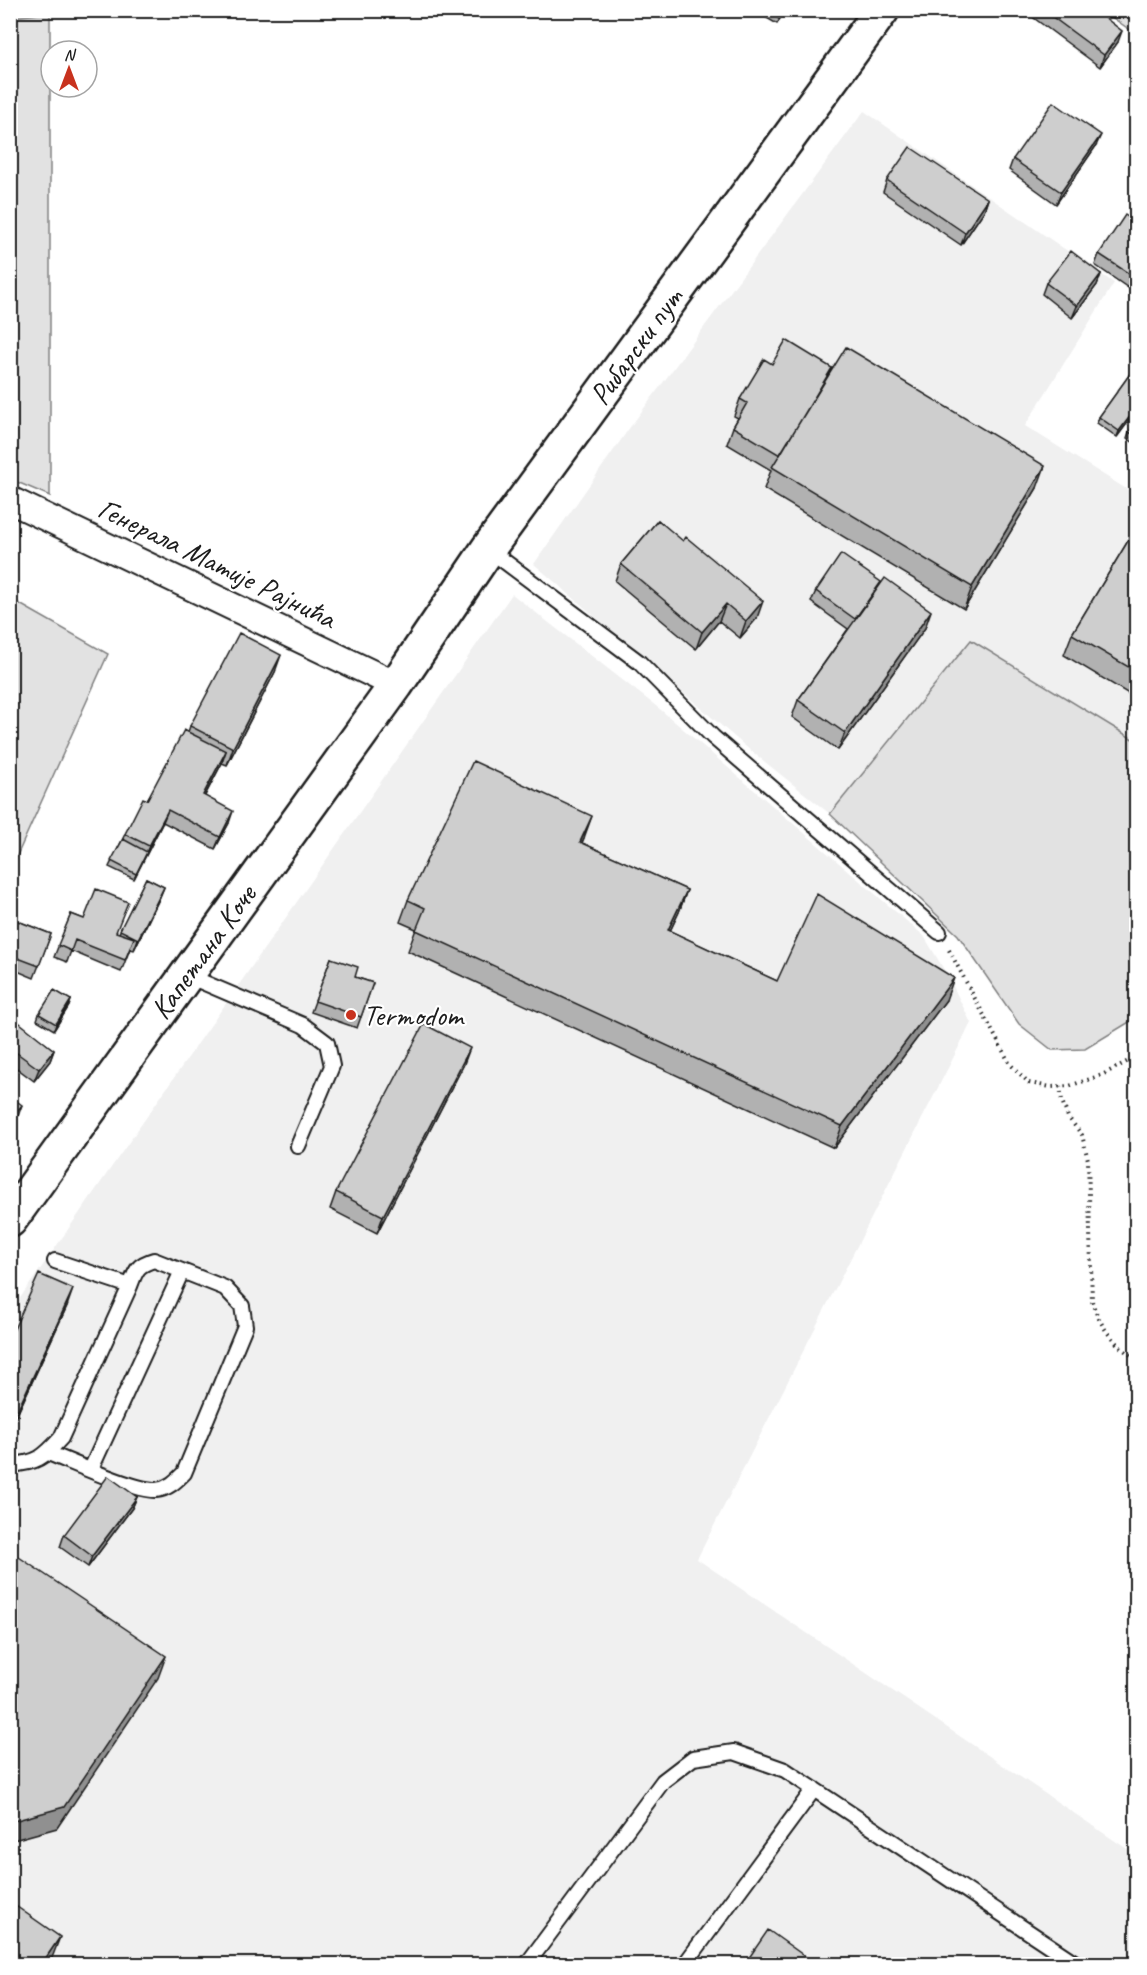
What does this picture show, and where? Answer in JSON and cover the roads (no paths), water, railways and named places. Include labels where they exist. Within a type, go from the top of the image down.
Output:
[{"type":"main road","name":"Рибарски пут","points":[[396,685],[488,549],[882,10]]},
{"type":"main road","name":"Капетана Коче","points":[[10,1220],[396,685]]},
{"type":"street","name":"Генерала Матије Рајнића","points":[[10,501],[396,685]]},
{"type":"lane","points":[[488,549],[639,662],[713,737],[939,932]]},
{"type":"lane","points":[[186,975],[303,1025],[327,1043],[332,1066],[298,1146]]},
{"type":"lane","points":[[10,1465],[32,1463],[48,1453],[61,1438],[142,1263],[154,1260],[225,1288],[242,1306],[245,1326],[184,1473],[173,1484],[156,1490],[128,1483],[48,1453]]},
{"type":"lane","points":[[55,1261],[130,1286]]},
{"type":"lane","points":[[91,1469],[182,1270]]},
{"type":"lane","points":[[526,1965],[663,1781],[693,1758],[734,1752],[784,1770],[1077,1965]]},
{"type":"lane","points":[[685,1965],[814,1790]]},
{"type":"place","name":"Termodom","points":[[351,1015]]}]
